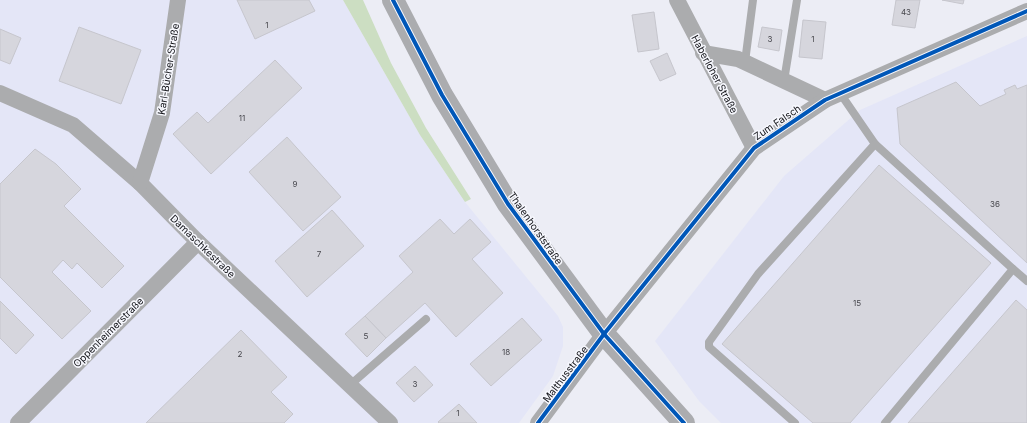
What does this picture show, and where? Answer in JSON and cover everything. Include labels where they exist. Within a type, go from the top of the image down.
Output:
[{"type":"main road","name":"Thalenhorststraße","points":[[393,0],[442,95],[508,204],[604,334],[684,423]]},
{"type":"street","name":"Karl-Bücher-Straße","points":[[140,183],[162,112],[178,0]]},
{"type":"street","name":"Haberloher Straße","points":[[677,0],[703,53],[754,148]]},
{"type":"street","name":"Zum Falsch","points":[[604,334],[754,148],[825,100],[1027,11]]},
{"type":"street","points":[[703,53],[738,59],[825,100]]},
{"type":"street","name":"Damaschkestraße","points":[[0,93],[73,125],[140,183],[198,242],[390,423]]},
{"type":"street","name":"Oppenheimerstraße","points":[[18,423],[198,242]]},
{"type":"street","name":"Malthusstraße","points":[[538,423],[604,334]]},
{"type":"lane","points":[[745,62],[753,0]]},
{"type":"lane","points":[[784,81],[797,0]]},
{"type":"lane","points":[[840,93],[875,144],[1013,270],[1027,281]]},
{"type":"lane","points":[[795,423],[718,356],[709,347],[709,342],[758,274],[875,144]]},
{"type":"lane","points":[[885,423],[1013,270]]},
{"type":"lane","points":[[350,385],[426,319]]},
{"type":"shaded area","points":[[0,0],[343,0],[420,135],[465,202],[558,316],[563,327],[563,346],[553,376],[519,423],[0,423]]},
{"type":"shaded area","points":[[1027,36],[1027,423],[721,423],[699,401],[655,341],[784,176],[860,110]]},
{"type":"green space","points":[[343,0],[363,0],[391,63],[426,128],[471,199],[465,202],[420,135]]},
{"type":"building","points":[[237,0],[309,0],[315,11],[255,39]]},
{"type":"building","points":[[896,0],[920,0],[915,28],[892,25]]},
{"type":"building","points":[[942,0],[964,0],[963,4]]},
{"type":"building","points":[[654,12],[659,49],[638,52],[632,15]]},
{"type":"building","points":[[803,20],[826,22],[822,59],[799,57]]},
{"type":"building","points":[[79,27],[141,50],[121,104],[59,81]]},
{"type":"building","points":[[762,27],[782,30],[779,51],[758,47]]},
{"type":"building","points":[[0,29],[21,38],[10,64],[0,60]]},
{"type":"building","points":[[667,53],[676,74],[660,81],[650,61]]},
{"type":"building","points":[[275,60],[302,88],[211,174],[173,134],[197,112],[208,123]]},
{"type":"building","points":[[956,82],[980,106],[1006,94],[1004,90],[1015,85],[1017,89],[1027,85],[1027,263],[900,144],[897,108]]},
{"type":"building","points":[[287,137],[341,197],[303,231],[249,172]]},
{"type":"building","points":[[35,149],[56,164],[81,189],[64,206],[124,266],[102,288],[77,263],[72,269],[63,260],[52,272],[91,311],[62,339],[0,277],[0,184]]},
{"type":"building","points":[[879,165],[991,263],[850,423],[813,423],[722,344]]},
{"type":"building","points":[[332,210],[364,246],[307,297],[275,261]]},
{"type":"building","points":[[440,219],[454,234],[470,219],[491,242],[472,259],[503,293],[456,337],[425,303],[386,338],[365,316],[413,272],[399,256]]},
{"type":"building","points":[[1016,300],[1027,310],[1027,423],[908,423]]},
{"type":"building","points":[[0,301],[34,335],[16,354],[0,338]]},
{"type":"building","points":[[365,316],[386,338],[367,357],[345,334]]},
{"type":"building","points":[[522,318],[542,340],[491,386],[470,364]]},
{"type":"building","points":[[241,330],[287,377],[271,392],[293,414],[284,423],[146,423]]},
{"type":"building","points":[[415,366],[433,385],[414,402],[396,383]]},
{"type":"building","points":[[459,404],[477,423],[438,422]]},
{"type":"cycle path","points":[[393,0],[442,95],[508,204],[604,334],[684,423]]},
{"type":"cycle path","points":[[538,423],[604,334],[754,148],[825,100],[1027,11]]}]
